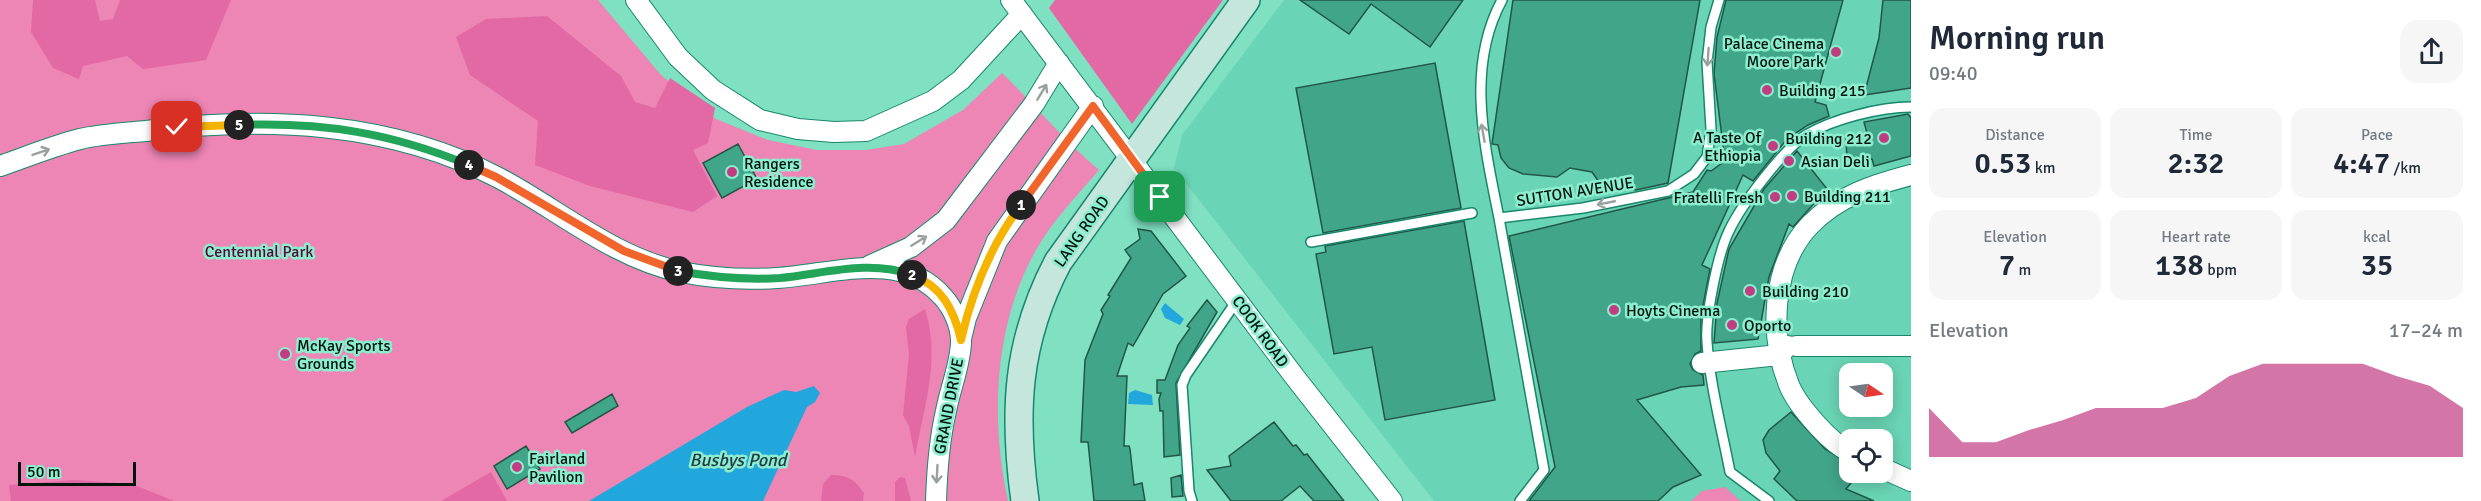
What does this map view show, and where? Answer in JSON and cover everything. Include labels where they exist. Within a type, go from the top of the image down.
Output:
[{"type":"street","points":[[636,0],[678,57],[713,90],[760,120],[798,129],[834,132],[866,132],[933,100],[961,80],[1017,7]]},
{"type":"street","name":"LANG ROAD","points":[[1025,501],[1018,430],[1018,397],[1023,359],[1035,314],[1058,262],[1246,0]]},
{"type":"street","name":"COOK ROAD","points":[[1017,7],[1294,376],[1392,501]]},
{"type":"street","points":[[867,267],[910,247],[946,220],[1034,104],[1059,63]]},
{"type":"street","points":[[961,340],[969,310],[997,241],[1093,106]]},
{"type":"street","name":"GRAND DRIVE","points":[[0,166],[82,138],[177,127],[267,124],[329,126],[388,137],[475,168],[506,182],[624,251],[680,272],[721,277],[777,278],[867,267],[908,273],[932,286],[953,312],[961,340],[939,445],[936,501]]},
{"type":"street","points":[[1839,444],[1827,436],[1807,413],[1790,387],[1788,349],[1776,323],[1780,288],[1791,252],[1810,226],[1842,198],[1875,185],[1911,175]]},
{"type":"street","points":[[1707,363],[1788,349],[1911,346]]},
{"type":"street","points":[[1893,473],[1911,481]]},
{"type":"lane","name":"SUTTON AVENUE","points":[[1502,0],[1491,26],[1481,70],[1481,117],[1499,218],[1583,208],[1668,191],[1694,174],[1707,157],[1711,129],[1707,62],[1711,27],[1719,0]]},
{"type":"lane","points":[[1769,501],[1730,472],[1707,363],[1707,341],[1714,283],[1729,231],[1774,165],[1806,136],[1891,107],[1911,107]]},
{"type":"lane","points":[[1311,242],[1472,213]]},
{"type":"lane","points":[[1499,218],[1544,470],[1520,501]]},
{"type":"lane","points":[[1192,501],[1189,491],[1182,385],[1186,375],[1238,299]]},
{"type":"shaded area","points":[[33,0],[95,0],[100,21],[113,19],[120,0],[231,0],[206,60],[143,69],[127,56],[83,66],[79,79],[53,68],[31,32]]},
{"type":"shaded area","points":[[1055,0],[1223,0],[1132,124],[1049,8]]},
{"type":"shaded area","points":[[1284,0],[1911,0],[1911,501],[1434,501],[1174,168],[1182,135]]},
{"type":"shaded area","points":[[547,16],[621,76],[635,102],[655,108],[670,78],[715,108],[708,143],[693,150],[717,196],[693,212],[590,186],[535,165],[538,121],[470,75],[456,37],[486,19]]},
{"type":"shaded area","points":[[925,309],[930,328],[931,365],[915,457],[909,426],[903,415],[909,354],[906,327],[909,319]]},
{"type":"shaded area","points":[[491,472],[507,501],[441,501]]},
{"type":"shaded area","points":[[831,475],[847,477],[854,482],[864,493],[863,501],[821,501],[823,484]]},
{"type":"shaded area","points":[[900,477],[905,478],[911,501],[895,501],[895,482]]},
{"type":"shaded area","points":[[74,480],[132,484],[174,501],[11,501],[9,485]]},
{"type":"green space","name":"Centennial Park","points":[[0,0],[598,0],[661,75],[716,119],[768,140],[817,150],[866,150],[904,144],[963,110],[1002,73],[1099,170],[1050,228],[1036,250],[1011,309],[999,372],[998,405],[1002,470],[1008,501],[0,501]]},
{"type":"green space","points":[[1725,487],[1741,501],[1691,501],[1702,491]]},
{"type":"water","points":[[1165,303],[1184,319],[1180,325],[1165,318],[1161,309]]},
{"type":"water","name":"Busbys Pond","points":[[814,386],[820,393],[815,402],[807,407],[763,501],[589,501],[747,407],[784,390],[796,392]]},
{"type":"water","points":[[1135,390],[1152,395],[1153,405],[1128,404],[1129,393]]},
{"type":"building","points":[[1300,0],[1463,0],[1430,47],[1371,4],[1349,34]]},
{"type":"building","points":[[1513,0],[1700,0],[1668,183],[1636,190],[1599,182],[1592,172],[1570,168],[1557,177],[1523,174],[1509,168],[1501,158],[1498,145],[1492,144]]},
{"type":"building","name":"Hoyts Cinema","points":[[1726,0],[1843,0],[1815,102],[1826,105],[1829,116],[1808,125],[1787,139],[1753,181],[1743,175],[1702,265],[1710,269],[1701,316],[1701,351],[1695,354],[1690,364],[1693,370],[1703,375],[1704,385],[1681,387],[1637,400],[1701,475],[1673,487],[1658,501],[1529,501],[1555,467],[1509,236],[1693,192],[1707,170],[1711,171],[1725,161],[1714,74],[1717,37]]},
{"type":"building","points":[[1883,0],[1911,0],[1911,88],[1864,95],[1879,38]]},
{"type":"building","points":[[1435,63],[1461,208],[1323,233],[1296,88]]},
{"type":"building","name":"Building 212","points":[[1908,114],[1911,118],[1911,156],[1874,166],[1872,159],[1847,160],[1846,139],[1868,137],[1864,122]]},
{"type":"building","name":"Rangers Residence","points":[[738,144],[757,179],[722,198],[703,163]]},
{"type":"building","points":[[1797,151],[1827,189],[1793,227],[1789,224],[1769,277],[1758,339],[1714,343],[1717,303],[1729,249],[1764,189]]},
{"type":"building","points":[[1464,221],[1495,400],[1385,420],[1372,347],[1334,354],[1316,254],[1326,252],[1325,246]]},
{"type":"building","points":[[1138,229],[1151,231],[1186,276],[1163,294],[1133,346],[1128,343],[1117,376],[1127,376],[1124,446],[1129,446],[1134,485],[1142,483],[1145,501],[1094,501],[1088,442],[1081,442],[1085,360],[1103,314],[1101,310],[1131,258],[1125,250],[1140,239]]},
{"type":"building","points":[[1207,300],[1217,312],[1176,383],[1180,455],[1164,457],[1163,411],[1160,411],[1161,393],[1157,393],[1157,380],[1165,380],[1178,345],[1190,328],[1187,326]]},
{"type":"building","points":[[612,394],[618,406],[572,433],[565,422]]},
{"type":"building","points":[[1791,412],[1825,449],[1839,457],[1839,483],[1851,483],[1846,489],[1874,501],[1797,501],[1774,479],[1780,471],[1766,453],[1763,440],[1769,430]]},
{"type":"building","points":[[1274,422],[1293,446],[1296,445],[1304,455],[1307,454],[1344,501],[1314,501],[1300,486],[1281,501],[1231,501],[1207,470],[1231,466],[1229,456]]},
{"type":"building","name":"Fairland Pavilion","points":[[526,446],[540,469],[507,489],[494,466]]},
{"type":"building","points":[[1181,475],[1183,496],[1172,497],[1171,478]]},
{"type":"place","name":"Palace Cinema Moore Park","points":[[1836,52]]},
{"type":"place","name":"Building 215","points":[[1767,90]]},
{"type":"place","name":"Building 212","points":[[1884,138]]},
{"type":"place","name":"A Taste Of Ethiopia","points":[[1773,146]]},
{"type":"place","name":"Asian Deli","points":[[1789,161]]},
{"type":"place","name":"Rangers Residence","points":[[732,172]]},
{"type":"place","name":"Building 211","points":[[1792,196]]},
{"type":"place","name":"Fratelli Fresh","points":[[1775,197]]},
{"type":"place","name":"Building 210","points":[[1750,291]]},
{"type":"place","name":"Hoyts Cinema","points":[[1614,310]]},
{"type":"place","name":"Oporto","points":[[1732,325]]},
{"type":"place","name":"McKay Sports Grounds","points":[[285,354]]},
{"type":"place","name":"Fairland Pavilion","points":[[517,467]]},
{"type":"route","points":[[177,127],[267,124],[329,126],[388,137],[443,155],[496,177],[624,251],[680,272],[721,277],[777,278],[867,267],[890,268],[924,279],[945,298],[953,312],[961,340],[966,318],[997,241],[1009,221],[1093,106],[1160,197]]}]
